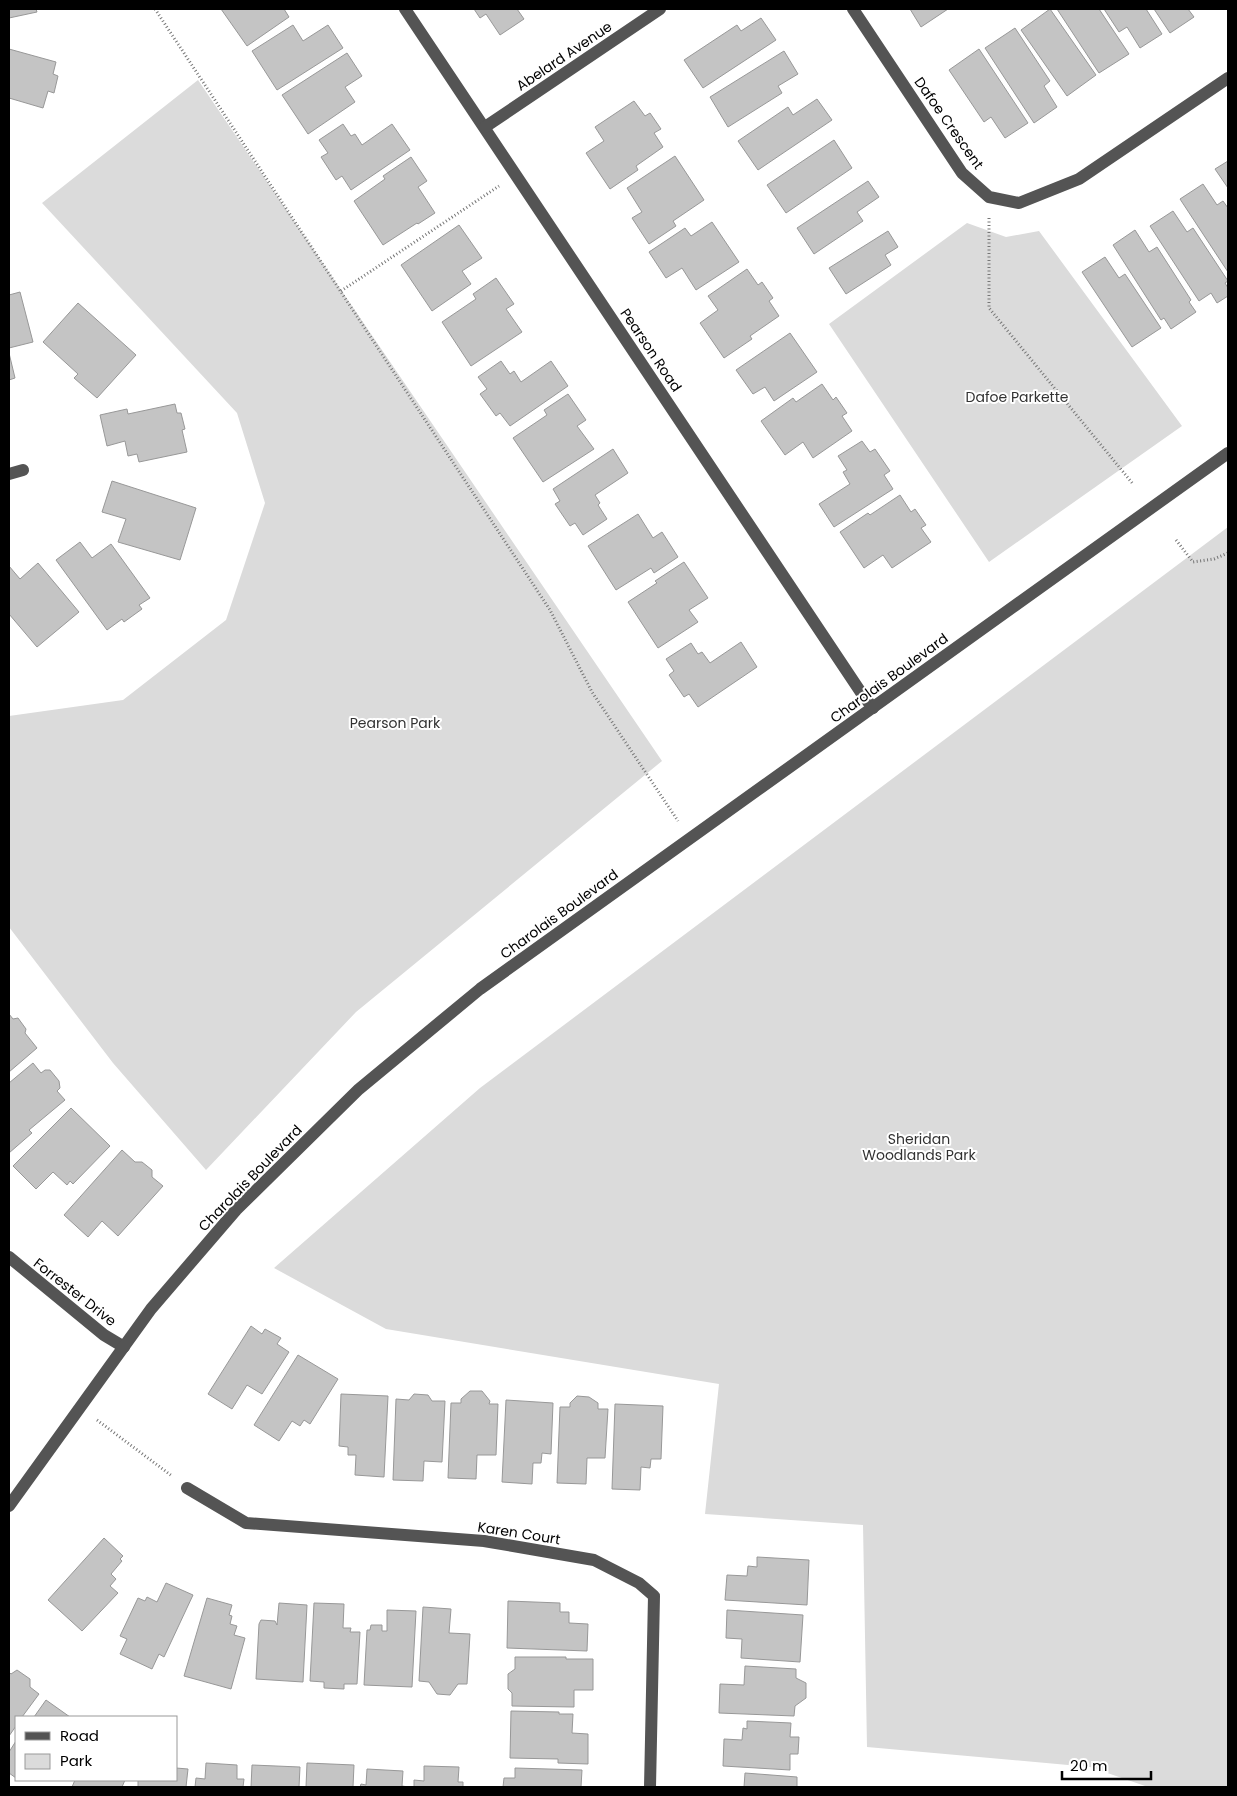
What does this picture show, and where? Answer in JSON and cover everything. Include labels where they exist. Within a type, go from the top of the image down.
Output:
[{"type":"street","name":"Pearson Road","points":[[405,9],[873,708]]},
{"type":"street","name":"Abelard Avenue","points":[[485,127],[660,9]]},
{"type":"street","name":"Dafoe Crescent","points":[[853,9],[962,173],[989,197]]},
{"type":"street","points":[[989,197],[1020,203],[1079,179],[1228,78]]},
{"type":"street","name":"Charolais Boulevard","points":[[9,1506],[151,1309],[236,1210],[359,1088],[480,989],[1228,453]]},
{"type":"street","points":[[9,474],[23,470]]},
{"type":"street","name":"Forrester Drive","points":[[9,1257],[18,1267],[104,1335],[124,1347]]},
{"type":"street","name":"Karen Court","points":[[187,1488],[246,1524],[484,1542],[594,1560],[639,1583],[654,1596],[650,1787]]},
{"type":"path","points":[[155,9],[550,610],[592,692],[690,838]]},
{"type":"path","points":[[341,291],[517,175]]},
{"type":"path","points":[[989,197],[990,308],[1133,484]]},
{"type":"path","points":[[1176,540],[1193,562],[1214,559],[1228,553]]},
{"type":"path","points":[[80,1408],[187,1488]]},
{"type":"green space","name":"Pearson Park","points":[[198,80],[662,761],[356,1012],[206,1170],[113,1063],[9,927],[9,716],[123,700],[226,620],[265,503],[237,413],[42,203]]},
{"type":"green space","name":"Dafoe Parkette","points":[[967,223],[1006,237],[1039,231],[1182,426],[989,562],[829,324]]},
{"type":"green space","name":"Sheridan Woodlands Park","points":[[1228,527],[1228,1787],[1148,1787],[1090,1767],[867,1747],[863,1525],[705,1514],[719,1384],[386,1329],[274,1268],[480,1088]]},
{"type":"building","points":[[9,9],[36,9],[37,12],[9,18]]},
{"type":"building","points":[[221,9],[284,9],[289,17],[247,46]]},
{"type":"building","points":[[474,9],[517,9],[524,19],[500,35],[486,14],[480,18]]},
{"type":"building","points":[[910,9],[948,9],[921,27]]},
{"type":"building","points":[[1050,9],[1096,75],[1067,96],[1021,30]]},
{"type":"building","points":[[1057,9],[1099,9],[1129,54],[1099,73]]},
{"type":"building","points":[[1104,9],[1146,9],[1162,34],[1140,48],[1127,27],[1119,32]]},
{"type":"building","points":[[1154,9],[1188,9],[1194,17],[1170,33]]},
{"type":"building","points":[[761,18],[776,40],[703,88],[684,60],[737,25],[741,31]]},
{"type":"building","points":[[293,25],[303,41],[328,25],[343,48],[277,90],[252,51]]},
{"type":"building","points":[[1015,28],[1050,81],[1044,86],[1057,107],[1034,123],[985,48]]},
{"type":"building","points":[[9,49],[56,62],[53,74],[58,76],[54,93],[48,91],[43,108],[9,98]]},
{"type":"building","points":[[979,49],[1028,123],[1005,138],[991,117],[984,122],[949,70]]},
{"type":"building","points":[[784,51],[798,74],[778,86],[782,93],[728,127],[710,97]]},
{"type":"building","points":[[347,53],[362,76],[345,87],[355,102],[308,134],[282,95]]},
{"type":"building","points":[[817,99],[832,120],[758,170],[738,141],[788,107],[793,115]]},
{"type":"building","points":[[634,101],[645,116],[650,113],[661,129],[654,133],[663,147],[636,166],[638,170],[610,189],[586,153],[604,141],[595,127]]},
{"type":"building","points":[[343,124],[351,136],[355,134],[362,145],[392,124],[410,150],[351,190],[342,176],[336,180],[321,157],[328,153],[319,140]]},
{"type":"building","points":[[834,140],[852,168],[786,213],[767,185]]},
{"type":"building","points":[[675,156],[704,200],[673,221],[676,226],[649,244],[632,218],[642,212],[627,188]]},
{"type":"building","points":[[411,157],[427,181],[418,187],[435,213],[383,245],[354,201],[385,179],[383,176]]},
{"type":"building","points":[[1228,161],[1228,188],[1215,169]]},
{"type":"building","points":[[868,181],[879,197],[857,212],[863,221],[814,254],[797,228]]},
{"type":"building","points":[[1203,184],[1217,205],[1223,201],[1228,208],[1228,272],[1180,199]]},
{"type":"building","points":[[1173,211],[1187,232],[1193,228],[1228,281],[1225,283],[1228,288],[1228,296],[1217,303],[1211,293],[1199,301],[1150,226]]},
{"type":"building","points":[[712,222],[739,262],[696,290],[682,268],[666,278],[649,252],[685,228],[691,236]]},
{"type":"building","points":[[459,225],[482,258],[462,271],[471,284],[432,311],[401,265]]},
{"type":"building","points":[[1135,230],[1149,252],[1157,247],[1191,300],[1189,302],[1196,312],[1171,329],[1164,318],[1161,320],[1113,245]]},
{"type":"building","points":[[888,231],[898,247],[885,255],[891,265],[846,294],[829,268]]},
{"type":"building","points":[[1105,257],[1119,278],[1125,274],[1161,328],[1132,347],[1082,272]]},
{"type":"building","points":[[747,269],[758,285],[762,282],[773,298],[769,301],[779,316],[750,336],[752,339],[724,358],[700,323],[718,310],[708,296]]},
{"type":"building","points":[[496,278],[514,304],[506,309],[522,332],[471,366],[442,322],[476,299],[473,294]]},
{"type":"building","points":[[20,292],[33,342],[9,348],[9,295]]},
{"type":"building","points":[[78,303],[136,355],[97,398],[74,378],[78,374],[43,342]]},
{"type":"building","points":[[790,333],[817,372],[774,401],[765,387],[753,394],[736,370]]},
{"type":"building","points":[[9,353],[15,378],[9,380]]},
{"type":"building","points":[[501,361],[510,374],[514,371],[521,382],[551,361],[568,386],[510,426],[500,413],[496,416],[480,394],[487,389],[478,377]]},
{"type":"building","points":[[822,384],[833,400],[836,397],[847,413],[842,416],[852,431],[813,458],[803,442],[785,455],[761,421],[793,398],[796,402]]},
{"type":"building","points":[[568,394],[586,420],[577,426],[594,449],[543,482],[513,438],[547,415],[544,410]]},
{"type":"building","points":[[175,404],[177,413],[181,413],[185,429],[182,430],[187,452],[139,462],[137,454],[128,456],[125,441],[107,446],[100,415],[127,409],[128,414]]},
{"type":"building","points":[[862,441],[870,452],[875,449],[890,471],[884,475],[893,489],[834,527],[819,504],[850,484],[843,472],[847,470],[838,456]]},
{"type":"building","points":[[613,449],[628,473],[595,495],[600,503],[598,505],[607,519],[583,535],[575,523],[570,526],[555,504],[560,501],[553,489]]},
{"type":"building","points":[[112,481],[196,508],[180,560],[118,542],[126,519],[102,512]]},
{"type":"building","points":[[900,495],[911,512],[915,509],[926,525],[921,528],[931,542],[892,568],[883,555],[864,568],[840,532]]},
{"type":"building","points":[[638,514],[653,538],[662,532],[678,557],[654,573],[651,568],[616,590],[588,546]]},
{"type":"building","points":[[80,542],[92,558],[111,544],[150,598],[139,605],[142,609],[124,622],[122,619],[107,630],[56,560]]},
{"type":"building","points":[[684,562],[708,598],[689,610],[698,622],[658,648],[628,602]]},
{"type":"building","points":[[38,563],[79,612],[37,647],[9,614],[9,566],[20,579]]},
{"type":"building","points":[[741,642],[757,667],[698,707],[689,694],[684,697],[669,675],[674,671],[666,659],[691,643],[698,654],[702,652],[710,663]]},
{"type":"building","points":[[9,1014],[13,1019],[18,1018],[26,1029],[25,1033],[37,1048],[9,1072]]},
{"type":"building","points":[[33,1063],[41,1073],[45,1070],[50,1070],[59,1081],[60,1088],[57,1091],[65,1100],[29,1130],[32,1133],[9,1153],[9,1083]]},
{"type":"building","points":[[71,1108],[110,1146],[73,1184],[70,1181],[67,1185],[53,1172],[36,1189],[13,1166]]},
{"type":"building","points":[[122,1150],[135,1162],[142,1162],[152,1170],[152,1177],[163,1186],[118,1236],[102,1221],[88,1237],[64,1215]]},
{"type":"building","points":[[251,1326],[262,1334],[265,1329],[281,1338],[277,1344],[289,1352],[262,1394],[247,1385],[232,1409],[208,1394]]},
{"type":"building","points":[[298,1355],[338,1379],[310,1424],[304,1420],[300,1426],[292,1421],[279,1441],[254,1425]]},
{"type":"building","points":[[470,1391],[482,1391],[490,1401],[489,1404],[498,1404],[496,1455],[477,1455],[476,1479],[448,1478],[451,1403],[461,1403],[461,1399]]},
{"type":"building","points":[[341,1394],[388,1396],[384,1477],[355,1475],[356,1455],[348,1455],[348,1447],[339,1446]]},
{"type":"building","points":[[414,1394],[428,1395],[432,1401],[445,1401],[442,1462],[424,1461],[423,1481],[393,1480],[396,1399],[409,1400]]},
{"type":"building","points":[[577,1396],[589,1397],[598,1403],[598,1409],[608,1409],[605,1458],[587,1458],[586,1484],[557,1483],[560,1407],[570,1407],[570,1403]]},
{"type":"building","points":[[506,1400],[553,1403],[551,1454],[542,1453],[541,1463],[533,1463],[532,1484],[502,1482]]},
{"type":"building","points":[[615,1404],[663,1406],[661,1459],[651,1459],[650,1468],[641,1467],[640,1490],[612,1489]]},
{"type":"building","points":[[104,1538],[123,1556],[120,1559],[122,1561],[111,1574],[116,1579],[110,1586],[118,1593],[82,1631],[48,1600]]},
{"type":"building","points":[[757,1557],[809,1560],[807,1605],[725,1600],[727,1575],[747,1576],[748,1566],[757,1567]]},
{"type":"building","points":[[166,1583],[193,1595],[164,1657],[159,1654],[152,1669],[120,1654],[127,1639],[120,1636],[138,1598],[145,1601],[147,1597],[157,1602]]},
{"type":"building","points":[[207,1598],[232,1605],[229,1615],[232,1616],[230,1624],[237,1626],[234,1635],[245,1638],[231,1689],[184,1676]]},
{"type":"building","points":[[508,1601],[560,1603],[560,1612],[569,1612],[569,1623],[588,1624],[587,1651],[507,1648]]},
{"type":"building","points":[[279,1603],[307,1605],[303,1682],[256,1679],[259,1624],[261,1620],[275,1621],[277,1625]]},
{"type":"building","points":[[314,1603],[344,1604],[343,1628],[351,1628],[350,1632],[360,1632],[357,1684],[344,1684],[344,1689],[324,1688],[324,1682],[310,1681]]},
{"type":"building","points":[[423,1607],[451,1609],[449,1633],[470,1634],[467,1684],[458,1684],[450,1695],[437,1694],[429,1682],[419,1681]]},
{"type":"building","points":[[387,1610],[416,1611],[412,1687],[364,1685],[367,1630],[370,1630],[371,1625],[382,1625],[382,1631],[387,1631]]},
{"type":"building","points":[[727,1610],[803,1615],[800,1662],[741,1658],[742,1639],[726,1638]]},
{"type":"building","points":[[515,1657],[593,1659],[593,1690],[574,1690],[574,1707],[512,1706],[512,1693],[508,1689],[508,1674],[515,1669]]},
{"type":"building","points":[[745,1666],[796,1669],[796,1678],[806,1683],[806,1698],[795,1706],[794,1716],[719,1713],[720,1684],[744,1685]]},
{"type":"building","points":[[17,1670],[30,1679],[30,1687],[39,1694],[23,1716],[15,1716],[15,1727],[9,1736],[9,1672],[11,1674]]},
{"type":"building","points":[[46,1700],[69,1716],[35,1716]]},
{"type":"building","points":[[511,1711],[573,1714],[572,1733],[588,1734],[588,1764],[558,1763],[558,1759],[510,1758]]},
{"type":"building","points":[[747,1721],[791,1723],[790,1737],[799,1737],[798,1754],[790,1754],[790,1770],[723,1766],[724,1739],[742,1740],[743,1728],[747,1729]]},
{"type":"building","points":[[15,1743],[15,1777],[9,1773],[9,1752]]},
{"type":"building","points":[[206,1763],[237,1765],[237,1779],[244,1779],[243,1787],[195,1787],[196,1778],[205,1779]]},
{"type":"building","points":[[307,1763],[354,1765],[353,1787],[306,1787]]},
{"type":"building","points":[[252,1765],[300,1767],[299,1787],[251,1787]]},
{"type":"building","points":[[424,1766],[459,1767],[458,1782],[463,1782],[463,1787],[414,1787],[414,1780],[424,1781]]},
{"type":"building","points":[[178,1768],[188,1769],[186,1787],[138,1787],[138,1781],[178,1781]]},
{"type":"building","points":[[515,1768],[582,1770],[581,1787],[503,1787],[504,1778],[515,1778]]},
{"type":"building","points":[[367,1769],[403,1771],[402,1786],[408,1787],[360,1787],[361,1784],[366,1785]]},
{"type":"building","points":[[745,1773],[797,1777],[797,1787],[744,1787]]},
{"type":"building","points":[[75,1781],[125,1781],[122,1787],[72,1787]]}]
